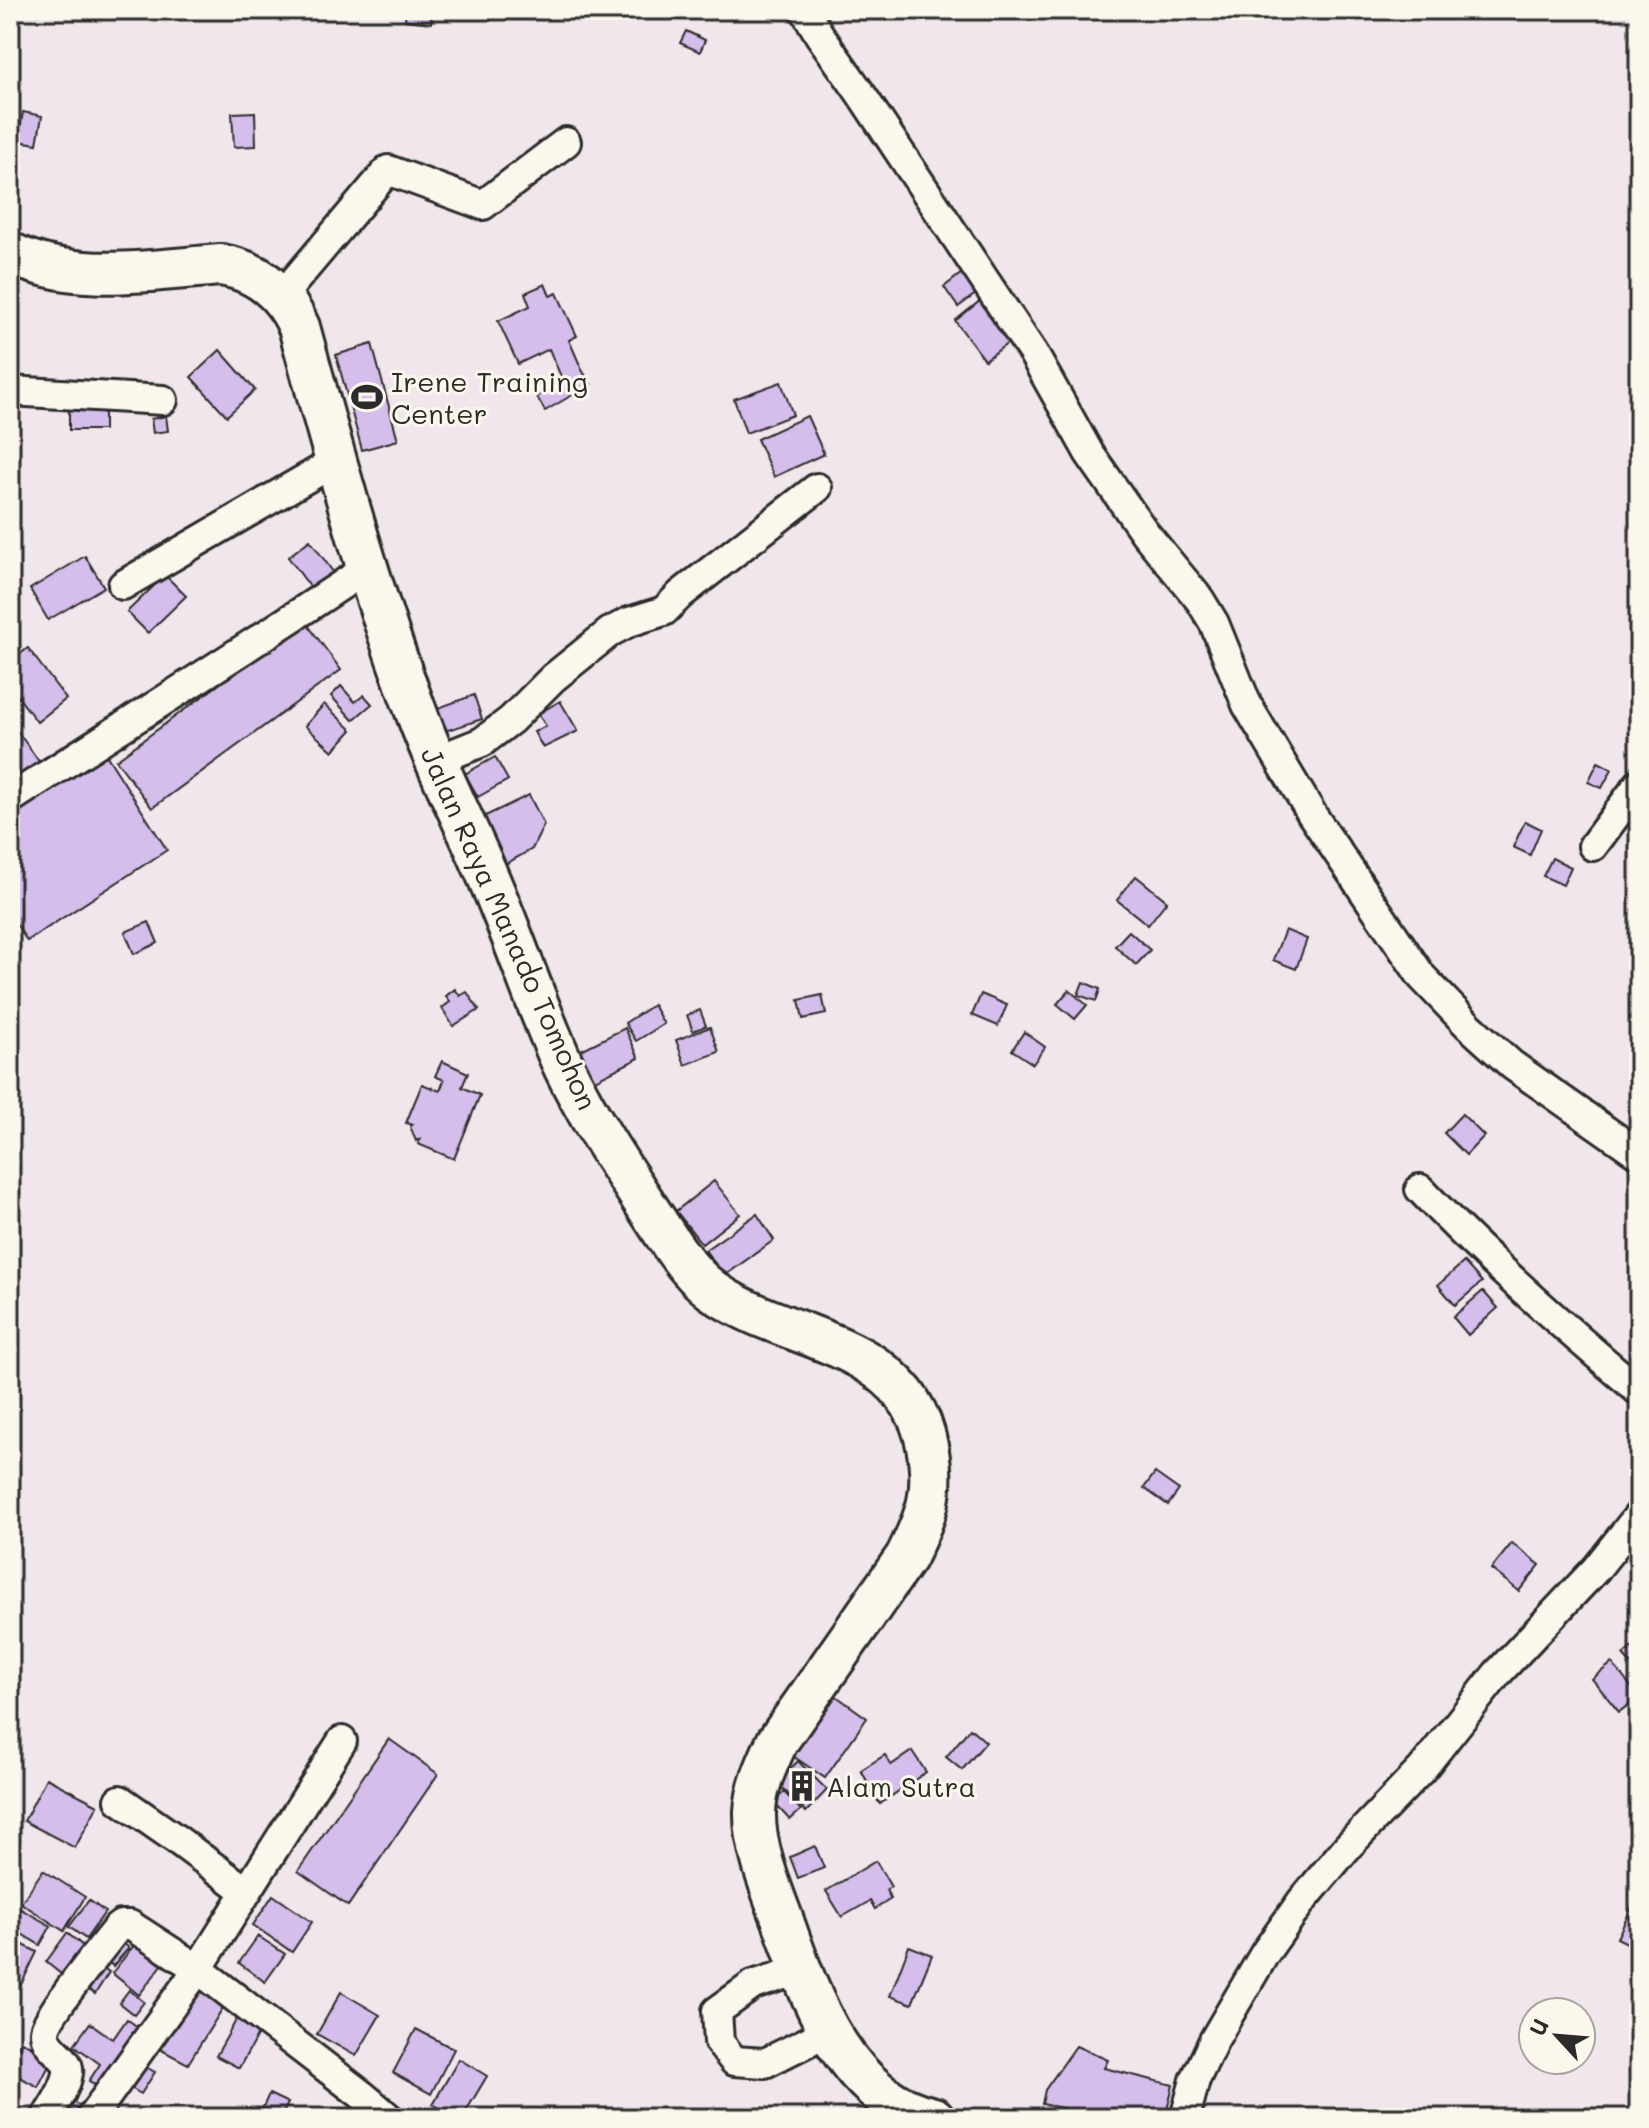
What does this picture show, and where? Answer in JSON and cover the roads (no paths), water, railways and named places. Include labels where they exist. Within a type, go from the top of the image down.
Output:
[{"type":"highway","name":"Jalan Raya Manado Tomohon","points":[[10,253],[51,267],[101,274],[221,265],[260,278],[281,297],[299,327],[376,599],[409,693],[565,1068],[617,1161],[689,1269],[705,1286],[741,1308],[857,1356],[880,1369],[908,1398],[924,1429],[932,1469],[926,1514],[906,1557],[777,1742],[758,1790],[755,1827],[767,1878],[800,1970],[829,2031],[859,2073],[888,2100],[916,2114],[934,2118]]},
{"type":"street","points":[[805,10],[1033,353],[1089,453],[1145,533],[1200,600],[1214,623],[1247,705],[1313,816],[1422,977],[1512,1065],[1639,1154]]},
{"type":"street","points":[[281,297],[388,170],[483,205],[566,142]]},
{"type":"street","points":[[10,391],[163,400]]},
{"type":"street","points":[[123,585],[336,461]]},
{"type":"street","points":[[437,760],[482,742],[610,632],[629,622],[664,611],[681,594],[817,488]]},
{"type":"street","points":[[10,799],[367,568]]},
{"type":"street","points":[[1593,846],[1639,784]]},
{"type":"street","points":[[1420,1189],[1513,1279],[1639,1391]]},
{"type":"street","points":[[1185,2118],[1195,2080],[1214,2040],[1265,1953],[1301,1902],[1348,1846],[1422,1769],[1497,1674],[1596,1569],[1639,1515]]},
{"type":"street","points":[[91,2118],[198,1969],[342,1741]]},
{"type":"street","points":[[120,1800],[246,1891]]},
{"type":"street","points":[[46,2118],[69,2071],[66,2062],[48,2043],[46,2027],[56,2008],[121,1925],[130,1925],[198,1969],[389,2118]]},
{"type":"street","points":[[800,1970],[753,1985],[717,2011],[719,2042],[734,2061],[765,2063],[829,2031]]},
{"type":"place","name":"Irene Training Center","points":[[367,397]]},
{"type":"place","name":"Alam Sutra","points":[[802,1786]]}]
